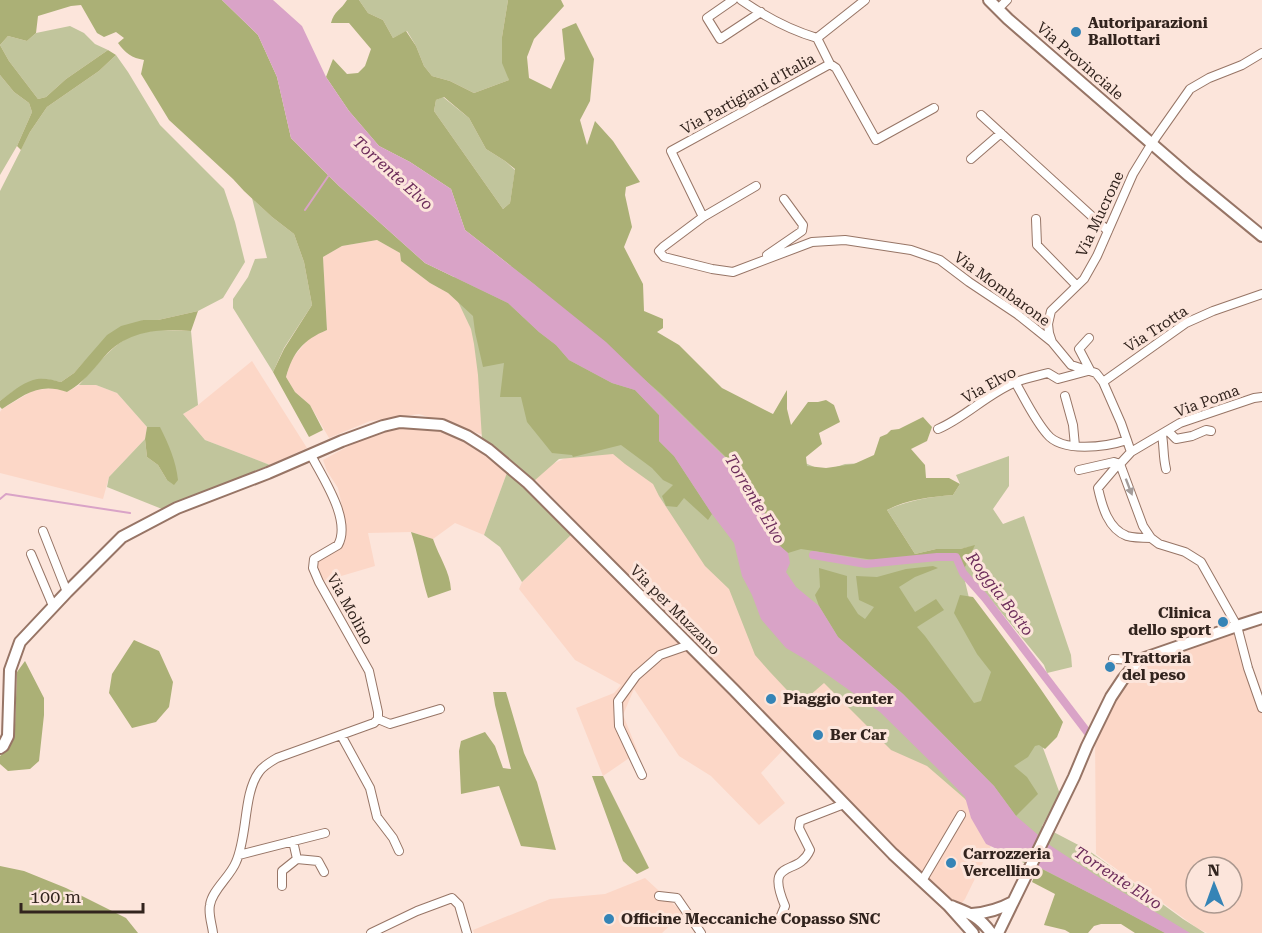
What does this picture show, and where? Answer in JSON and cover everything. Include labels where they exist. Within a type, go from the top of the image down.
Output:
[{"type":"street","points":[[733,0],[707,18],[720,39],[760,12]]},
{"type":"street","points":[[741,0],[760,12],[806,35],[817,38],[865,0]]},
{"type":"street","name":"Via Provinciale","points":[[989,0],[1189,176],[1262,236]]},
{"type":"street","points":[[999,8],[1007,0]]},
{"type":"street","name":"Via Partigiani d'Italia","points":[[703,217],[671,151],[830,64],[817,38]]},
{"type":"street","name":"Via Mucrone","points":[[1052,342],[1048,324],[1051,311],[1084,279],[1095,260],[1133,174],[1190,89],[1262,53]]},
{"type":"street","points":[[830,64],[836,68],[876,140],[934,108]]},
{"type":"street","points":[[981,115],[1108,231]]},
{"type":"street","points":[[971,159],[1001,133]]},
{"type":"street","points":[[703,217],[756,186]]},
{"type":"street","points":[[756,262],[802,231],[803,225],[784,199]]},
{"type":"street","name":"Via Mombarone","points":[[703,217],[659,251],[664,257],[733,272],[812,242],[845,240],[911,250],[940,260],[1017,314],[1052,342]]},
{"type":"street","points":[[1036,219],[1037,245],[1076,285]]},
{"type":"street","name":"Via Trotta","points":[[1103,382],[1186,323],[1262,294]]},
{"type":"street","points":[[1089,338],[1079,349],[1090,370]]},
{"type":"street","points":[[1052,342],[1071,365],[1096,373],[1103,382],[1131,452]]},
{"type":"street","name":"Via Elvo","points":[[938,429],[1016,382],[1048,373],[1058,379],[1090,370]]},
{"type":"street","points":[[1016,382],[1048,436],[1063,445],[1101,446],[1127,440]]},
{"type":"street","points":[[1065,396],[1073,424],[1075,446]]},
{"type":"street","name":"Via Poma","points":[[1151,538],[1128,536],[1118,531],[1102,507],[1098,488],[1131,452],[1180,423],[1262,397]]},
{"type":"street","name":"Via per Muzzano","points":[[0,748],[8,736],[10,670],[20,642],[122,537],[177,508],[383,426],[400,422],[442,425],[467,436],[489,450],[528,483],[893,854],[948,905],[973,933]]},
{"type":"street","points":[[1166,469],[1162,451],[1165,433],[1176,439],[1206,430],[1211,431]]},
{"type":"street","name":"Via Molino","points":[[311,455],[332,493],[340,520],[341,535],[338,545],[314,559],[313,568],[369,671],[375,693],[378,719]]},
{"type":"street","points":[[1079,470],[1114,462],[1120,464],[1143,526],[1151,538],[1159,544],[1185,552],[1201,562],[1237,626],[1248,668],[1262,707]]},
{"type":"street","points":[[43,531],[67,592]]},
{"type":"street","points":[[31,554],[53,606]]},
{"type":"street","points":[[1113,659],[1139,660],[1262,618]]},
{"type":"street","points":[[642,775],[619,726],[618,701],[636,676],[660,656],[689,645]]},
{"type":"street","points":[[998,933],[1111,697],[1139,660]]},
{"type":"street","points":[[213,933],[209,910],[212,898],[235,865],[239,855],[250,793],[259,771],[265,765],[276,758],[374,723],[378,719],[390,724],[440,709]]},
{"type":"street","points":[[341,735],[370,788],[377,817],[393,838],[399,851]]},
{"type":"street","points":[[780,918],[785,906],[778,890],[777,880],[782,872],[807,858],[810,850],[799,828],[800,821],[844,804]]},
{"type":"street","points":[[922,881],[961,815]]},
{"type":"street","points":[[239,855],[325,833]]},
{"type":"street","points":[[293,841],[297,859]]},
{"type":"street","points":[[282,886],[282,872],[297,859],[318,861],[324,873]]},
{"type":"street","points":[[659,896],[677,898],[701,933]]},
{"type":"street","points":[[371,933],[417,910],[452,898],[459,904],[467,933]]},
{"type":"street","points":[[972,914],[982,914],[1014,902]]},
{"type":"street","name":"Via per Muzzano","points":[[948,905],[972,914],[983,922],[991,933]]},
{"type":"shaded area","points":[[377,240],[400,253],[401,261],[430,283],[448,293],[473,316],[486,436],[419,414],[370,421],[329,438],[310,405],[295,392],[286,377],[291,360],[310,337],[327,330],[323,257],[342,246]]},
{"type":"shaded area","points":[[252,361],[307,448],[270,465],[205,440],[183,414],[198,405]]},
{"type":"shaded area","points":[[79,385],[96,385],[117,393],[147,427],[145,439],[109,477],[103,499],[0,473],[0,412],[2,409],[34,390],[56,388],[67,392]]},
{"type":"shaded area","points":[[401,426],[440,429],[457,436],[508,470],[484,535],[455,523],[433,539],[411,532],[368,533],[375,566],[321,582],[315,562],[344,545],[346,536],[338,488],[323,460],[358,441]]},
{"type":"shaded area","points":[[621,445],[965,797],[986,844],[991,846],[959,907],[938,891],[532,476],[537,471],[572,455]]},
{"type":"shaded area","points":[[572,534],[744,707],[783,750],[761,773],[785,803],[759,825],[711,776],[679,756],[634,689],[623,715],[638,752],[603,776],[576,708],[614,693],[621,685],[575,660],[519,589],[522,582]]},
{"type":"shaded area","points":[[1236,630],[1262,710],[1262,933],[1207,933],[1096,854],[1095,736],[1117,697],[1141,663]]},
{"type":"shaded area","points":[[645,878],[683,913],[662,933],[474,933],[473,930],[550,899],[605,894]]},
{"type":"green space","points":[[0,0],[222,0],[258,35],[277,77],[291,138],[339,186],[425,263],[508,303],[556,345],[569,360],[612,383],[635,390],[659,415],[659,441],[674,456],[712,514],[708,520],[684,498],[677,507],[666,506],[662,496],[673,485],[663,480],[652,468],[621,445],[573,457],[552,453],[527,422],[521,397],[500,397],[504,363],[483,367],[473,316],[448,293],[430,283],[401,261],[400,253],[377,240],[342,246],[323,257],[327,330],[311,338],[300,348],[286,377],[295,392],[310,405],[323,430],[309,437],[273,372],[284,349],[312,305],[304,262],[294,234],[272,217],[169,120],[141,74],[144,60],[129,54],[118,43],[124,38],[116,32],[104,37],[97,33],[81,5],[38,16],[36,33],[27,41],[8,36],[0,45]]},
{"type":"green space","points":[[347,0],[359,0],[368,13],[383,20],[393,38],[406,31],[416,46],[424,66],[432,76],[450,81],[474,93],[509,80],[502,63],[502,37],[508,0],[561,0],[564,6],[534,39],[527,57],[529,78],[551,89],[565,59],[562,29],[576,23],[594,59],[590,101],[580,120],[587,145],[595,121],[613,141],[640,182],[626,187],[625,195],[632,227],[624,247],[643,284],[644,311],[663,319],[663,328],[657,332],[679,345],[722,388],[773,414],[787,390],[787,409],[791,425],[808,402],[826,400],[834,405],[840,422],[819,433],[822,444],[806,457],[807,466],[826,468],[854,464],[874,455],[880,437],[923,417],[932,427],[927,441],[911,449],[925,465],[926,478],[949,478],[960,484],[953,495],[911,501],[887,510],[915,554],[936,549],[960,549],[975,545],[964,570],[956,556],[880,561],[801,549],[788,553],[769,537],[768,520],[761,506],[732,463],[660,393],[534,284],[465,230],[451,189],[410,162],[379,146],[349,111],[326,77],[333,59],[347,74],[358,73],[365,66],[371,49],[349,23],[331,23]],"holes":[[[444,97],[469,118],[486,149],[515,169],[510,203],[503,209],[434,111],[436,100]]]},
{"type":"green space","points":[[359,0],[508,0],[502,37],[509,80],[474,93],[450,81],[432,76],[424,66],[407,31],[393,38],[383,20],[368,13]]},
{"type":"green space","points":[[70,26],[84,33],[95,44],[108,50],[66,79],[46,97],[38,99],[9,61],[0,45],[8,36],[27,41],[36,33]]},
{"type":"green space","points":[[0,45],[9,61],[38,99],[46,97],[66,79],[108,50],[116,55],[99,71],[47,107],[21,150],[17,146],[32,112],[29,103],[14,92],[0,75]]},
{"type":"green space","points":[[116,55],[160,125],[224,189],[245,262],[223,298],[198,311],[158,320],[143,320],[83,363],[61,382],[45,379],[15,390],[0,401],[0,191],[30,132],[47,107],[99,71]]},
{"type":"green space","points":[[0,75],[14,92],[29,103],[32,112],[17,146],[0,175]]},
{"type":"green space","points":[[443,97],[469,118],[486,149],[515,170],[510,203],[503,209],[434,111],[436,100]]},
{"type":"green space","points":[[252,198],[294,234],[304,262],[312,305],[284,348],[273,372],[233,308],[233,299],[248,277],[255,259],[267,258]]},
{"type":"green space","points":[[575,261],[805,463],[824,471],[845,464],[865,463],[876,502],[903,562],[953,559],[963,573],[969,598],[1039,691],[1060,730],[1043,748],[1060,794],[1042,826],[1088,850],[1205,933],[1142,933],[1072,889],[1022,862],[964,798],[927,766],[891,750],[824,683],[800,704],[755,655],[729,589],[705,566],[653,484],[613,454],[559,459],[534,481],[482,439],[474,344],[471,329],[452,289],[455,270]]},
{"type":"green space","points":[[198,311],[191,331],[155,331],[123,341],[113,348],[83,380],[67,392],[48,388],[40,389],[2,409],[0,407],[0,401],[16,389],[36,379],[61,382],[74,373],[107,335],[121,326]]},
{"type":"green space","points":[[158,330],[191,331],[198,405],[183,414],[205,440],[270,465],[162,509],[107,487],[109,477],[145,439],[147,457],[158,465],[167,480],[160,428],[147,427],[117,393],[96,385],[79,385],[106,354],[122,341],[140,333]]},
{"type":"green space","points":[[147,427],[160,427],[174,460],[178,480],[174,485],[167,480],[158,465],[147,457],[145,439]]},
{"type":"green space","points":[[1009,456],[1009,486],[993,509],[1003,524],[1024,516],[1071,655],[1072,667],[1047,673],[1044,665],[964,570],[974,546],[960,549],[936,549],[915,554],[887,510],[919,500],[953,495],[960,484],[956,475]]},
{"type":"green space","points":[[508,470],[572,534],[522,582],[500,547],[484,535]]},
{"type":"green space","points":[[411,532],[433,539],[446,570],[451,590],[428,598]]},
{"type":"green space","points":[[933,566],[938,568],[915,577],[899,587],[915,612],[936,599],[944,610],[917,627],[974,703],[981,701],[991,672],[977,654],[954,613],[960,595],[973,597],[1063,722],[1057,737],[1045,749],[1039,745],[1035,746],[1028,757],[1014,766],[1027,777],[1038,794],[1016,816],[994,786],[903,694],[838,637],[815,595],[820,587],[819,568],[847,576],[847,597],[858,614],[865,619],[874,607],[859,600],[856,576],[877,577],[906,569]]},
{"type":"green space","points":[[134,640],[159,651],[173,682],[169,707],[156,722],[132,728],[109,693],[112,674]]},
{"type":"green space","points":[[25,661],[44,698],[39,761],[30,769],[8,771],[0,764],[0,756],[9,748],[15,725],[17,672]]},
{"type":"green space","points":[[493,692],[506,692],[524,753],[537,782],[556,850],[521,846],[499,786],[461,794],[459,751],[461,741],[485,732],[495,746],[503,768],[511,769]]},
{"type":"green space","points":[[592,776],[603,776],[649,868],[637,874],[623,861]]},
{"type":"green space","points":[[0,866],[24,871],[66,888],[126,918],[138,933],[0,933]]},
{"type":"green space","points":[[1038,867],[1165,933],[1135,933],[1121,924],[1101,924],[1094,926],[1088,933],[1070,933],[1044,925],[1055,894],[1032,882]]},
{"type":"water","name":"Torrente Elvo","points":[[222,0],[273,0],[302,26],[326,77],[349,111],[379,146],[410,162],[451,189],[465,230],[606,342],[732,464],[761,506],[768,520],[770,537],[788,553],[790,563],[786,572],[796,587],[819,606],[838,637],[903,694],[994,786],[1016,816],[1051,846],[1190,933],[1165,933],[1025,860],[986,844],[971,818],[965,797],[941,772],[880,712],[786,648],[761,619],[742,576],[734,543],[674,456],[659,441],[659,415],[635,390],[612,383],[569,360],[556,345],[508,303],[425,263],[339,186],[291,138],[277,77],[258,35]]},
{"type":"waterway","points":[[305,210],[329,175]]},
{"type":"waterway","points":[[0,499],[6,494],[130,513]]},
{"type":"waterway","name":"Roggia Botto","points":[[813,555],[866,564],[956,557],[963,573],[985,598],[1088,733]]},
{"type":"place","name":"Autoriparazioni Ballottari","points":[[1076,32]]},
{"type":"place","name":"Clinica dello sport","points":[[1223,622]]},
{"type":"place","name":"Trattoria del peso","points":[[1110,667]]},
{"type":"place","name":"Piaggio center","points":[[771,699]]},
{"type":"place","name":"Ber Car","points":[[818,735]]},
{"type":"place","name":"Carrozzeria Vercellino","points":[[951,863]]},
{"type":"place","name":"Officine Meccaniche Copasso SNC","points":[[609,919]]}]
